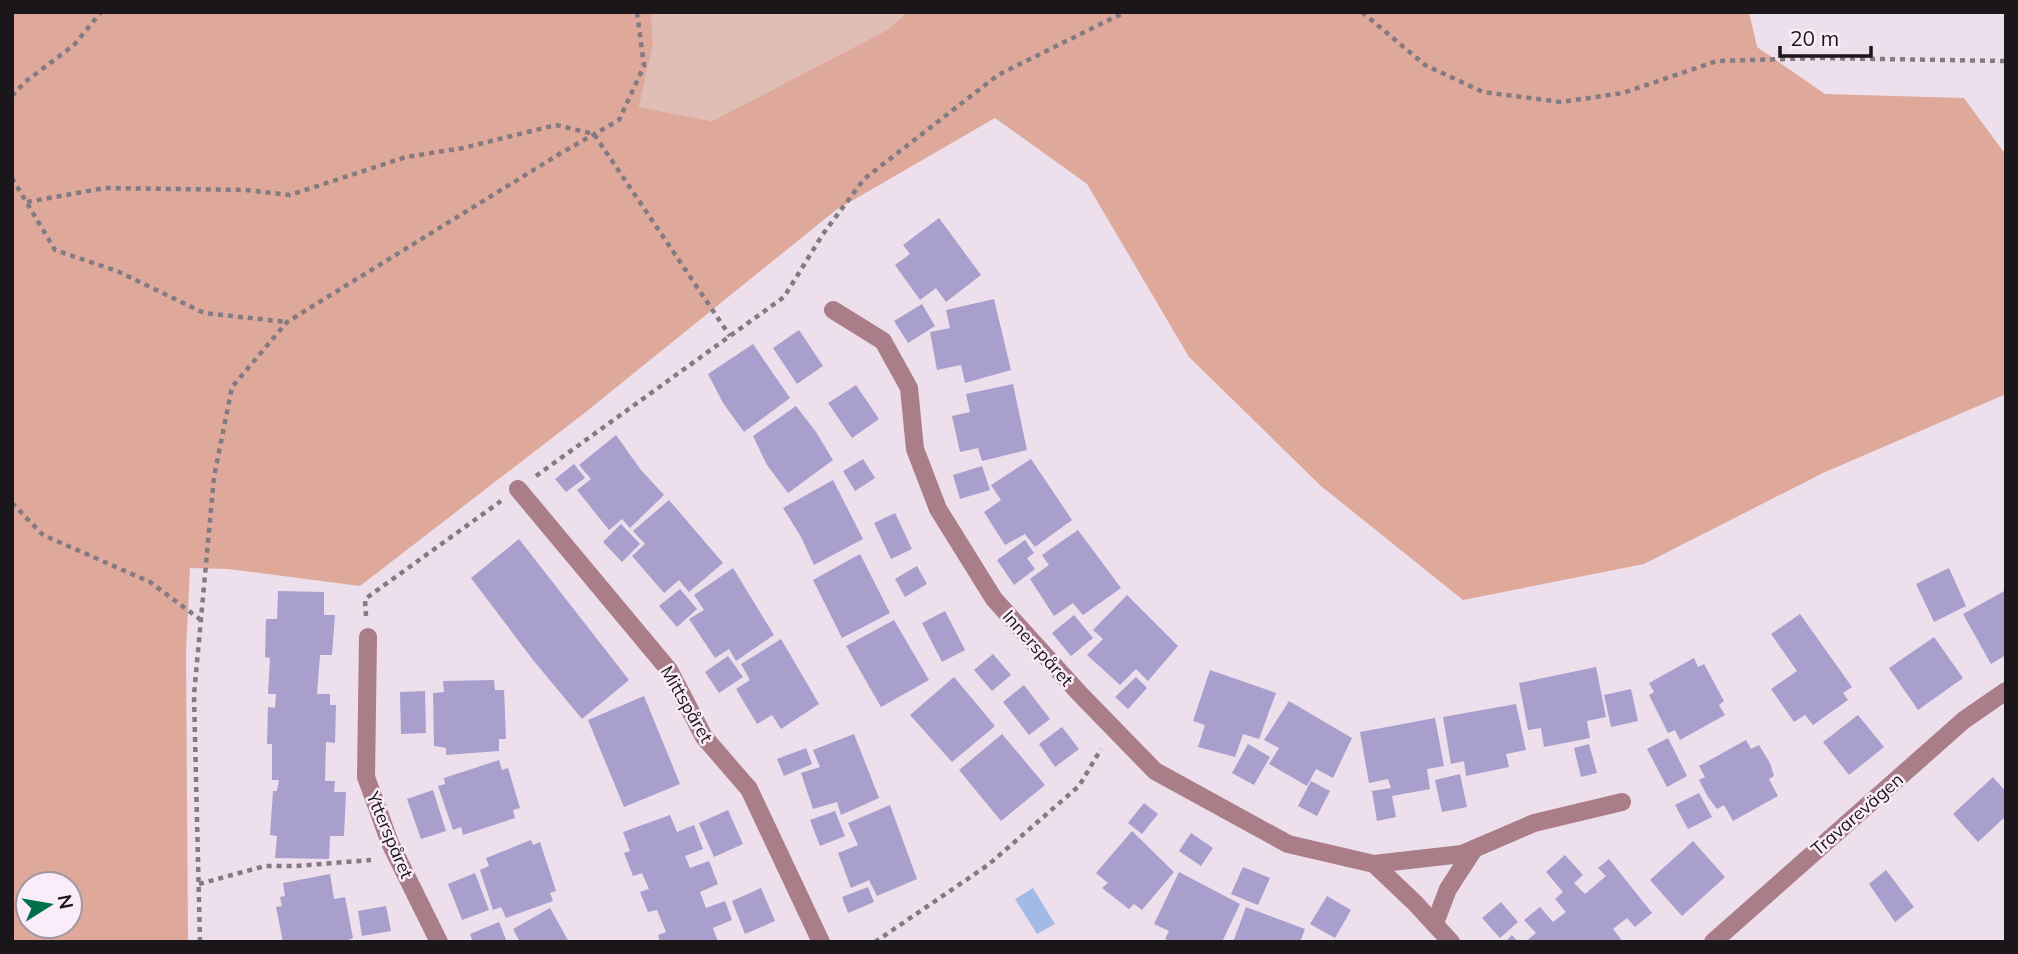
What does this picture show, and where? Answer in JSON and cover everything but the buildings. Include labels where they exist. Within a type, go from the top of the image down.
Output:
[{"type":"street","name":"Innerspåret","points":[[833,310],[883,341],[909,388],[915,449],[938,509],[994,599],[1156,771],[1288,844],[1374,864],[1462,853],[1534,823],[1622,802]]},
{"type":"street","name":"Mittspåret","points":[[518,489],[669,670],[704,737],[749,789],[821,942]]},
{"type":"street","name":"Ytterspåret","points":[[368,637],[366,777],[396,856],[439,942]]},
{"type":"street","name":"Travarevägen","points":[[1713,942],[1964,720],[2006,691]]},
{"type":"street","points":[[1435,923],[1448,889],[1474,849]]},
{"type":"street","points":[[1374,864],[1451,942]]},
{"type":"path","points":[[12,96],[25,82],[74,46],[101,12]]},
{"type":"path","points":[[200,942],[194,695],[214,477],[232,387],[287,322],[619,120],[644,66],[636,12]]},
{"type":"path","points":[[368,637],[365,599],[784,298],[823,234],[864,179],[998,75],[1125,12]]},
{"type":"path","points":[[1362,12],[1425,65],[1483,92],[1561,102],[1623,93],[1717,61],[1820,58],[2006,61]]},
{"type":"path","points":[[27,202],[105,188],[246,190],[290,195],[406,157],[463,148],[556,125],[594,134],[730,336]]},
{"type":"path","points":[[12,178],[55,250],[117,271],[204,313],[287,322]]},
{"type":"path","points":[[12,503],[43,535],[150,582],[201,620]]},
{"type":"path","points":[[875,942],[988,865],[1079,786],[1113,728]]},
{"type":"path","points":[[199,884],[264,866],[349,863],[396,856]]},
{"type":"shaded area","points":[[12,12],[651,12],[653,44],[639,107],[712,121],[887,30],[908,12],[1749,12],[1757,47],[1825,94],[1964,98],[2006,155],[2006,394],[1823,473],[1644,564],[1463,600],[1321,486],[1189,357],[1087,184],[995,118],[836,210],[587,411],[360,586],[228,569],[190,568],[186,652],[188,942],[12,942]]},
{"type":"shaded area","points":[[651,12],[908,12],[887,30],[712,121],[639,107],[653,44]]},
{"type":"water","points":[[1033,888],[1055,924],[1037,934],[1015,899]]}]
